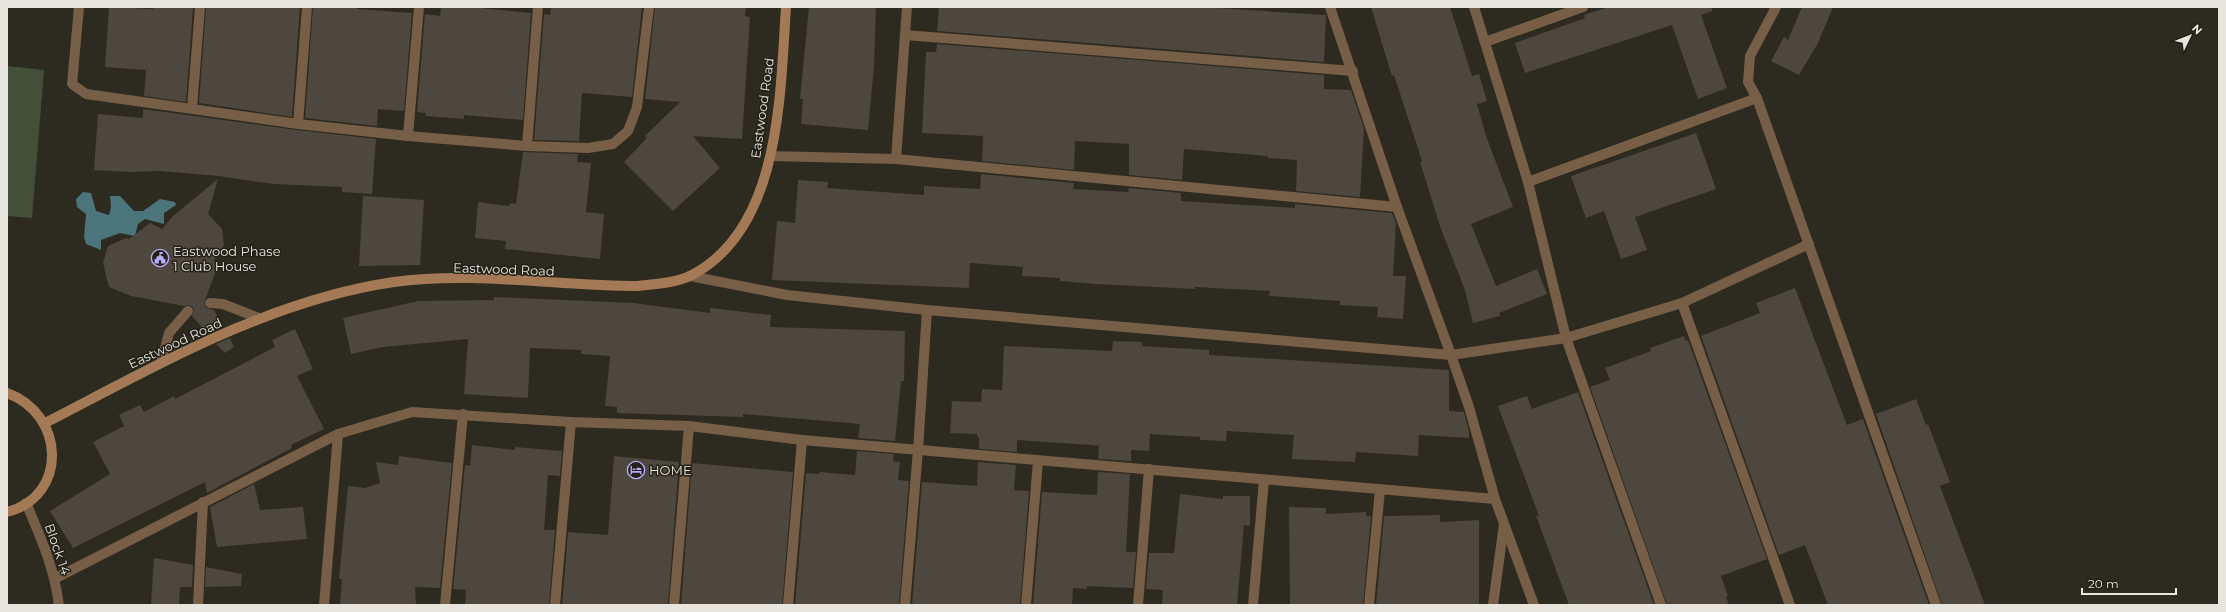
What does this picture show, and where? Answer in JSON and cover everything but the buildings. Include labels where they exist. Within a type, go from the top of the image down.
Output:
[{"type":"main road","name":"Eastwood Road","points":[[45,423],[161,363],[259,318],[330,296],[395,282],[463,279],[638,286],[665,283],[690,276],[719,258],[735,239],[749,217],[760,192],[770,156],[777,106],[786,7]]},
{"type":"main road","points":[[7,393],[20,398],[34,409],[45,423],[51,437],[53,452],[51,467],[46,481],[37,494],[26,503],[7,512]]},
{"type":"street","points":[[79,7],[72,84],[78,90],[86,94],[298,124],[408,136],[527,146],[588,148],[613,144],[628,131],[638,107],[649,7]]},
{"type":"street","points":[[192,108],[200,7]]},
{"type":"street","points":[[298,124],[307,7]]},
{"type":"street","points":[[408,136],[419,7]]},
{"type":"street","points":[[527,146],[538,7]]},
{"type":"street","points":[[896,159],[908,7]]},
{"type":"street","points":[[1330,7],[1353,71],[1397,207],[1469,407],[1495,499],[1534,605]]},
{"type":"street","points":[[1474,7],[1528,182],[1566,338],[1661,605]]},
{"type":"street","points":[[1485,42],[1583,7]]},
{"type":"street","points":[[1776,7],[1750,56],[1748,82],[1757,98],[1936,605]]},
{"type":"street","points":[[905,35],[1353,71]]},
{"type":"street","points":[[1528,182],[1757,98]]},
{"type":"street","points":[[770,156],[896,159],[1397,207]]},
{"type":"street","points":[[690,276],[787,295],[927,310],[1451,355],[1566,338],[1682,303],[1808,244]]},
{"type":"street","points":[[210,303],[223,304],[259,318]]},
{"type":"street","points":[[1682,303],[1790,605]]},
{"type":"street","points":[[905,605],[918,450],[927,310]]},
{"type":"street","points":[[161,363],[169,333],[188,311]]},
{"type":"street","points":[[56,578],[338,434],[412,412],[463,414],[571,422],[689,426],[802,440],[1495,499]]},
{"type":"street","points":[[445,605],[463,414]]},
{"type":"street","points":[[556,605],[571,422]]},
{"type":"street","points":[[674,605],[689,426]]},
{"type":"street","points":[[324,605],[338,434]]},
{"type":"street","points":[[788,605],[802,440]]},
{"type":"street","points":[[1026,605],[1038,461]]},
{"type":"street","points":[[1138,605],[1149,469]]},
{"type":"street","points":[[1253,605],[1264,480]]},
{"type":"street","points":[[1369,605],[1380,490]]},
{"type":"street","points":[[198,605],[203,502]]},
{"type":"street","name":"Block 14","points":[[26,503],[44,544],[56,578],[59,605]]},
{"type":"street","points":[[1492,605],[1504,523]]},
{"type":"green space","points":[[7,66],[44,70],[32,218],[7,216]]},
{"type":"water","points":[[83,192],[91,193],[96,211],[109,215],[111,207],[110,196],[120,196],[134,211],[143,211],[160,199],[175,202],[176,205],[164,213],[164,224],[145,219],[138,224],[135,236],[120,233],[101,240],[101,250],[86,244],[84,237],[86,214],[77,207],[76,199]]},
{"type":"place","name":"Eastwood Phase 1 Club House","points":[[160,258]]},
{"type":"place","name":"HOME","points":[[636,470]]}]
